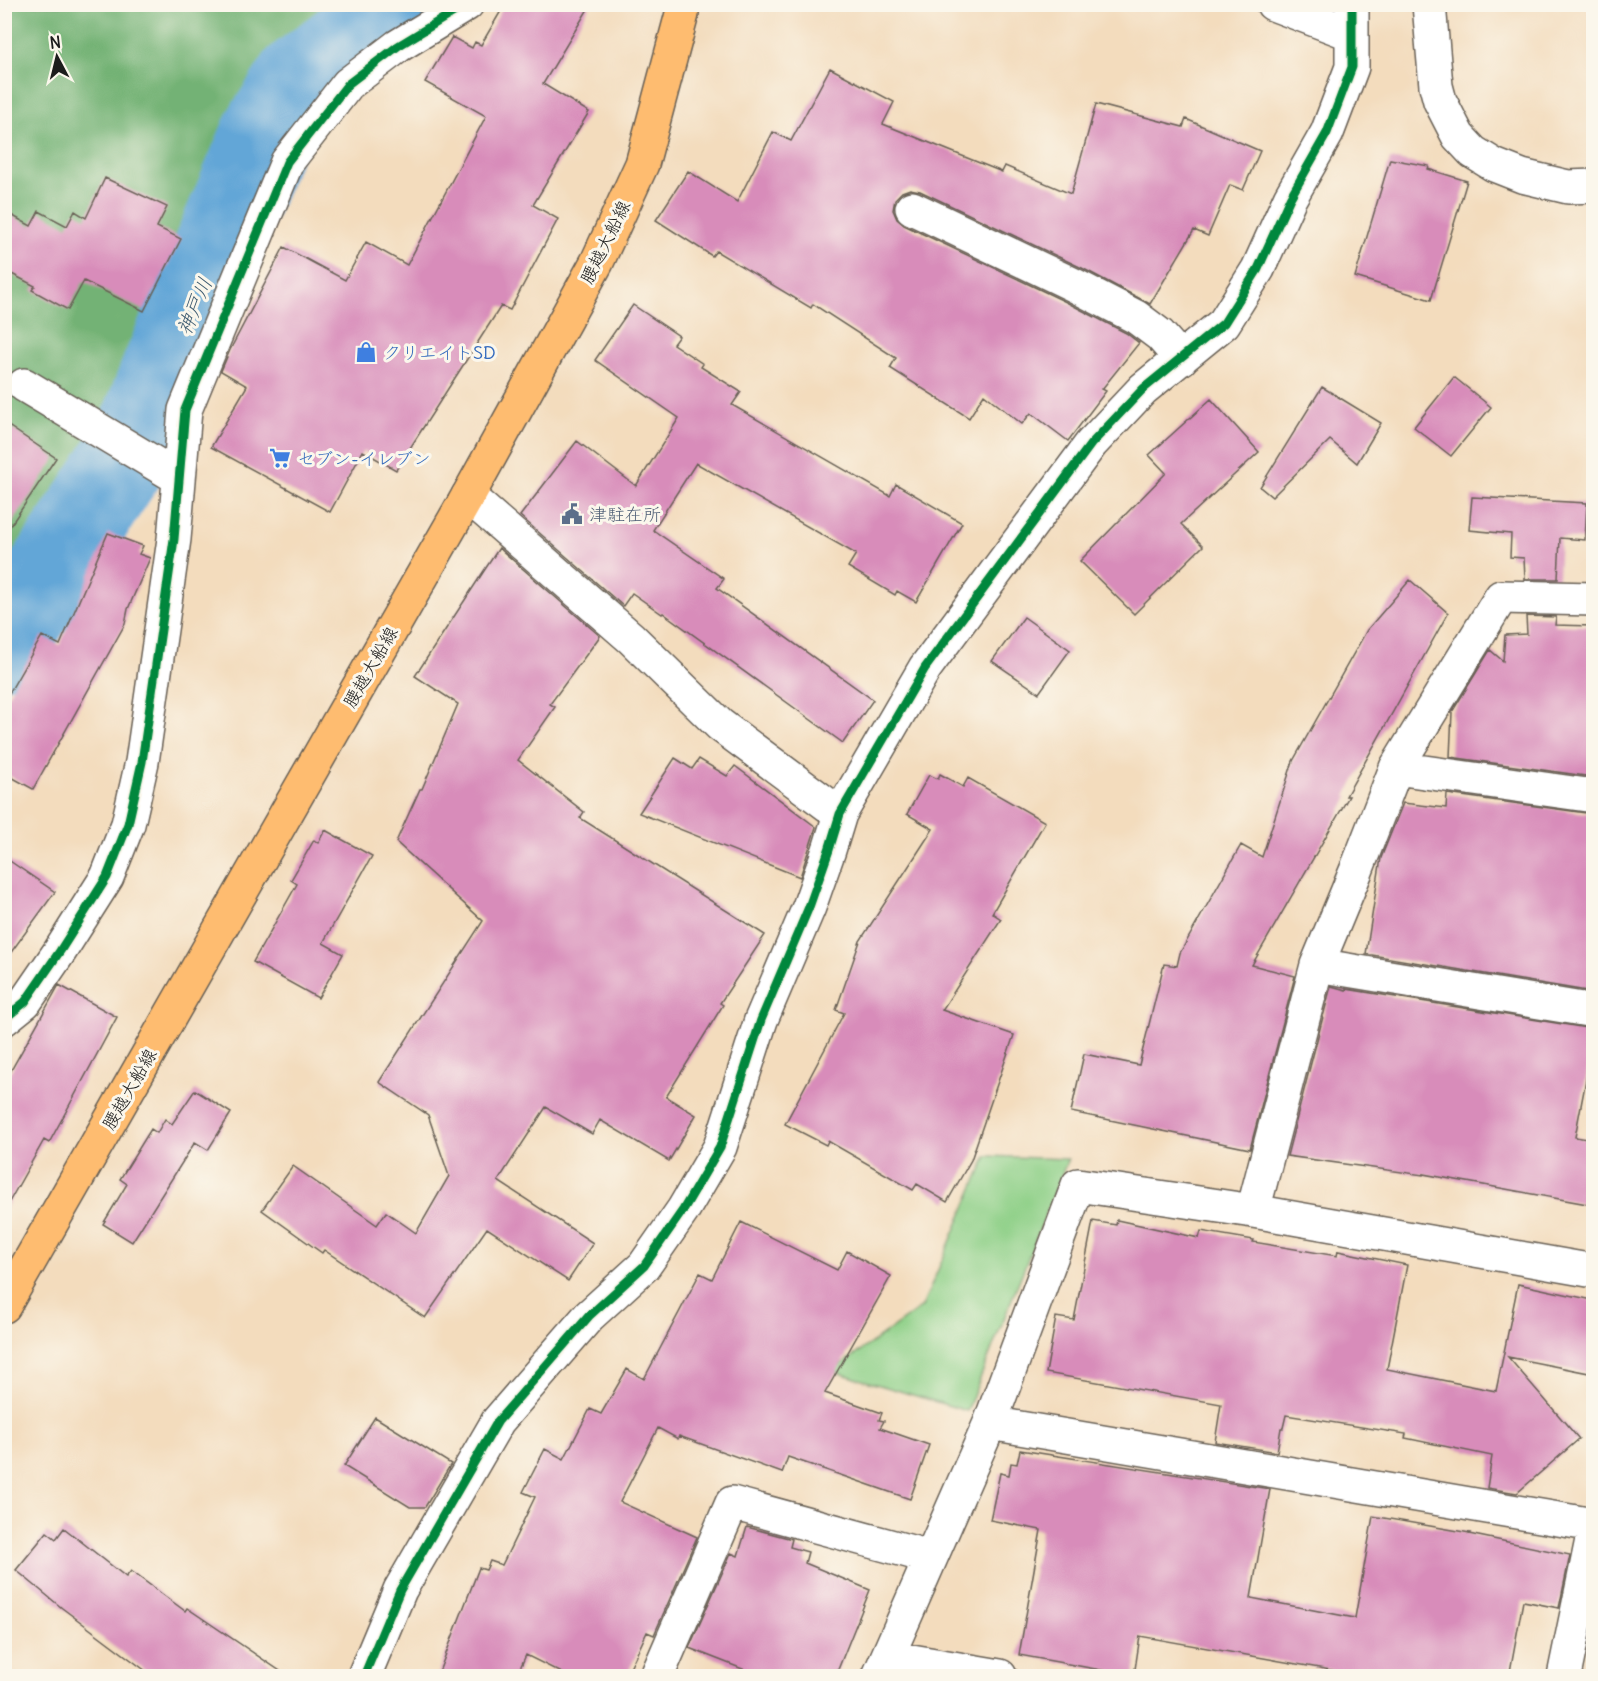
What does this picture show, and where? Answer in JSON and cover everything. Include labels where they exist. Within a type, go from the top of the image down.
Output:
[{"type":"main road","name":"腰越大船線","points":[[4,1306],[468,496],[597,262],[642,164],[682,4]]},
{"type":"street","points":[[11,1001],[60,951],[107,877],[128,824],[142,762],[174,539],[185,410],[287,162],[348,84],[398,46],[467,4]]},
{"type":"street","points":[[363,1677],[400,1590],[498,1421],[590,1316],[644,1266],[683,1210],[720,1147],[761,1020],[809,907],[840,814],[925,668],[1091,444],[1143,389],[1224,323],[1258,269],[1290,198],[1327,133],[1352,68],[1352,19],[1273,4]]},
{"type":"street","points":[[1429,4],[1436,86],[1440,101],[1458,136],[1473,152],[1494,165],[1522,176],[1568,187],[1593,186]]},
{"type":"street","points":[[912,207],[1136,317],[1160,335],[1181,359]]},
{"type":"street","points":[[24,385],[179,478]]},
{"type":"street","points":[[468,496],[630,638],[720,725],[840,814]]},
{"type":"street","points":[[1253,1210],[1317,965],[1396,768],[1501,597],[1593,599]]},
{"type":"street","points":[[1396,768],[1593,796]]},
{"type":"street","points":[[1317,965],[1593,1011]]},
{"type":"street","points":[[1000,1677],[883,1667],[990,1423],[1078,1185],[1253,1210],[1593,1271]]},
{"type":"street","points":[[990,1423],[1593,1525]]},
{"type":"street","points":[[657,1677],[732,1503],[930,1557]]},
{"type":"street","points":[[1564,1677],[1593,1530]]},
{"type":"green space","points":[[5,5],[349,5],[314,35],[275,88],[244,138],[170,295],[148,361],[129,408],[92,480],[5,592]]},
{"type":"green space","points":[[987,1156],[1068,1159],[967,1411],[832,1371],[922,1307]]},
{"type":"building","points":[[505,4],[591,4],[543,84],[589,112],[533,205],[558,219],[510,310],[501,306],[396,470],[363,451],[330,512],[211,447],[247,386],[221,371],[284,247],[345,280],[366,242],[407,265],[486,116],[425,82],[452,37],[472,48],[475,42],[481,45]]},
{"type":"building","points":[[830,68],[894,102],[883,124],[1002,172],[1005,166],[1071,194],[1096,104],[1183,127],[1186,119],[1260,151],[1243,190],[1230,185],[1208,236],[1194,230],[1150,304],[1082,268],[920,191],[910,189],[902,192],[895,199],[893,210],[897,219],[904,225],[1066,302],[1126,333],[1139,343],[1102,389],[1106,391],[1068,441],[1031,413],[1022,424],[984,394],[969,418],[890,368],[896,358],[813,304],[811,308],[716,251],[712,256],[656,220],[688,171],[737,202],[773,132],[791,141]]},
{"type":"building","points":[[1390,159],[1429,166],[1428,169],[1467,181],[1431,300],[1355,277]]},
{"type":"building","points":[[105,178],[167,207],[157,227],[181,239],[144,311],[84,281],[68,310],[32,290],[35,286],[4,270],[4,211],[31,226],[39,211],[67,226],[75,211],[86,218]]},
{"type":"building","points":[[633,305],[679,336],[673,344],[703,364],[701,367],[741,392],[732,405],[890,496],[896,484],[962,523],[916,602],[897,591],[895,595],[848,567],[856,554],[696,463],[653,530],[724,579],[717,588],[873,700],[843,743],[632,593],[623,606],[520,516],[577,441],[636,486],[679,418],[595,360]]},
{"type":"building","points":[[1454,377],[1491,407],[1451,456],[1414,427]]},
{"type":"building","points":[[1322,387],[1381,423],[1357,463],[1330,440],[1272,497],[1260,487]]},
{"type":"building","points":[[1211,399],[1259,452],[1181,524],[1203,546],[1134,614],[1080,561],[1166,473],[1149,455]]},
{"type":"building","points":[[4,423],[56,458],[4,535]]},
{"type":"building","points":[[1472,497],[1587,503],[1585,540],[1560,538],[1558,579],[1525,579],[1524,558],[1510,557],[1511,534],[1469,530]]},
{"type":"building","points":[[108,533],[143,546],[139,554],[150,558],[128,609],[125,624],[33,789],[4,773],[4,702],[42,636],[60,645]]},
{"type":"building","points":[[499,548],[600,636],[550,704],[555,707],[518,760],[584,812],[580,818],[765,935],[720,1003],[723,1005],[666,1097],[696,1115],[669,1161],[600,1120],[592,1134],[546,1107],[498,1181],[593,1243],[568,1281],[487,1228],[425,1318],[324,1250],[322,1253],[262,1210],[293,1166],[377,1225],[386,1212],[416,1233],[449,1176],[428,1115],[379,1082],[483,921],[396,842],[422,789],[458,704],[415,676]]},
{"type":"building","points":[[1410,580],[1448,613],[1346,796],[1349,796],[1252,965],[1295,976],[1250,1149],[1071,1112],[1084,1054],[1139,1065],[1164,964],[1177,966],[1180,953],[1241,845],[1262,857],[1293,761],[1367,630]]},
{"type":"building","points":[[1526,616],[1556,617],[1555,625],[1593,626],[1593,777],[1450,757],[1452,712],[1490,650],[1503,661],[1505,635],[1527,634]]},
{"type":"building","points":[[1024,617],[1070,650],[1039,693],[992,661]]},
{"type":"building","points":[[675,758],[692,769],[699,759],[727,776],[735,766],[816,827],[800,877],[639,813]]},
{"type":"building","points":[[940,774],[963,787],[968,778],[1045,822],[992,913],[1001,919],[942,1010],[1014,1035],[971,1160],[947,1202],[917,1184],[913,1190],[828,1141],[826,1145],[785,1124],[844,1013],[836,1010],[860,941],[933,829],[907,814],[929,775],[938,779]]},
{"type":"building","points":[[1447,794],[1593,814],[1593,992],[1366,954],[1381,858],[1403,803],[1446,808]]},
{"type":"building","points":[[325,830],[372,856],[323,943],[343,954],[318,998],[253,962],[297,884],[291,880],[314,840],[318,843]]},
{"type":"building","points":[[4,857],[55,892],[4,962]]},
{"type":"building","points":[[59,985],[117,1017],[49,1143],[44,1140],[4,1211],[4,1083]]},
{"type":"building","points":[[1331,986],[1593,1029],[1593,1043],[1575,1137],[1593,1140],[1593,1205],[1423,1174],[1287,1156]]},
{"type":"building","points":[[195,1090],[231,1113],[208,1150],[195,1142],[132,1242],[103,1224],[127,1184],[120,1179],[151,1129],[157,1133],[165,1119],[172,1124]]},
{"type":"building","points":[[1117,1220],[1199,1238],[1201,1231],[1337,1256],[1338,1251],[1407,1265],[1387,1369],[1496,1391],[1518,1284],[1593,1300],[1593,1348],[1589,1373],[1508,1357],[1579,1439],[1517,1493],[1487,1488],[1492,1456],[1405,1438],[1406,1434],[1286,1415],[1277,1452],[1215,1442],[1221,1404],[1046,1373],[1056,1317],[1074,1320],[1093,1221],[1116,1225]]},
{"type":"building","points":[[741,1222],[837,1270],[847,1251],[891,1276],[825,1393],[882,1413],[879,1420],[884,1421],[880,1428],[929,1445],[910,1499],[788,1457],[782,1473],[679,1436],[678,1439],[658,1428],[620,1502],[697,1537],[654,1635],[647,1632],[626,1677],[570,1677],[526,1655],[516,1677],[437,1677],[479,1568],[486,1570],[490,1561],[502,1565],[535,1497],[523,1492],[545,1449],[564,1459],[590,1409],[601,1414],[627,1369],[644,1379],[700,1273],[712,1279]]},
{"type":"building","points":[[375,1417],[451,1464],[425,1507],[410,1507],[344,1466]]},
{"type":"building","points":[[1020,1450],[1270,1489],[1251,1598],[1355,1618],[1373,1516],[1470,1533],[1570,1555],[1559,1608],[1523,1601],[1509,1677],[1370,1677],[1140,1636],[1134,1676],[1019,1655],[1041,1530],[990,1520],[1000,1473],[1009,1475],[1011,1463],[1017,1464]]},
{"type":"building","points":[[747,1527],[792,1539],[790,1547],[808,1552],[805,1563],[870,1590],[835,1677],[763,1677],[689,1648],[731,1553],[738,1556]]},
{"type":"building","points":[[64,1528],[126,1577],[131,1571],[185,1611],[187,1608],[289,1677],[154,1677],[62,1608],[16,1570],[47,1532],[56,1539]]},
{"type":"waterway","name":"神戸川","points":[[4,645],[139,437],[164,372],[266,132],[300,79],[348,42],[416,4]]},
{"type":"cycle path","points":[[4,1019],[25,1002],[60,951],[107,877],[128,824],[142,762],[174,539],[185,410],[287,162],[348,84],[398,46],[467,4]]},
{"type":"cycle path","points":[[364,1676],[400,1590],[498,1421],[589,1316],[644,1266],[683,1210],[720,1147],[761,1020],[809,907],[840,814],[925,668],[1091,444],[1143,389],[1224,323],[1258,269],[1290,198],[1327,133],[1352,67],[1352,4]]},
{"type":"place","name":"クリエイトSD","points":[[366,352]]},
{"type":"place","name":"セブン-イレブン","points":[[280,458]]},
{"type":"place","name":"津駐在所","points":[[572,514]]}]
